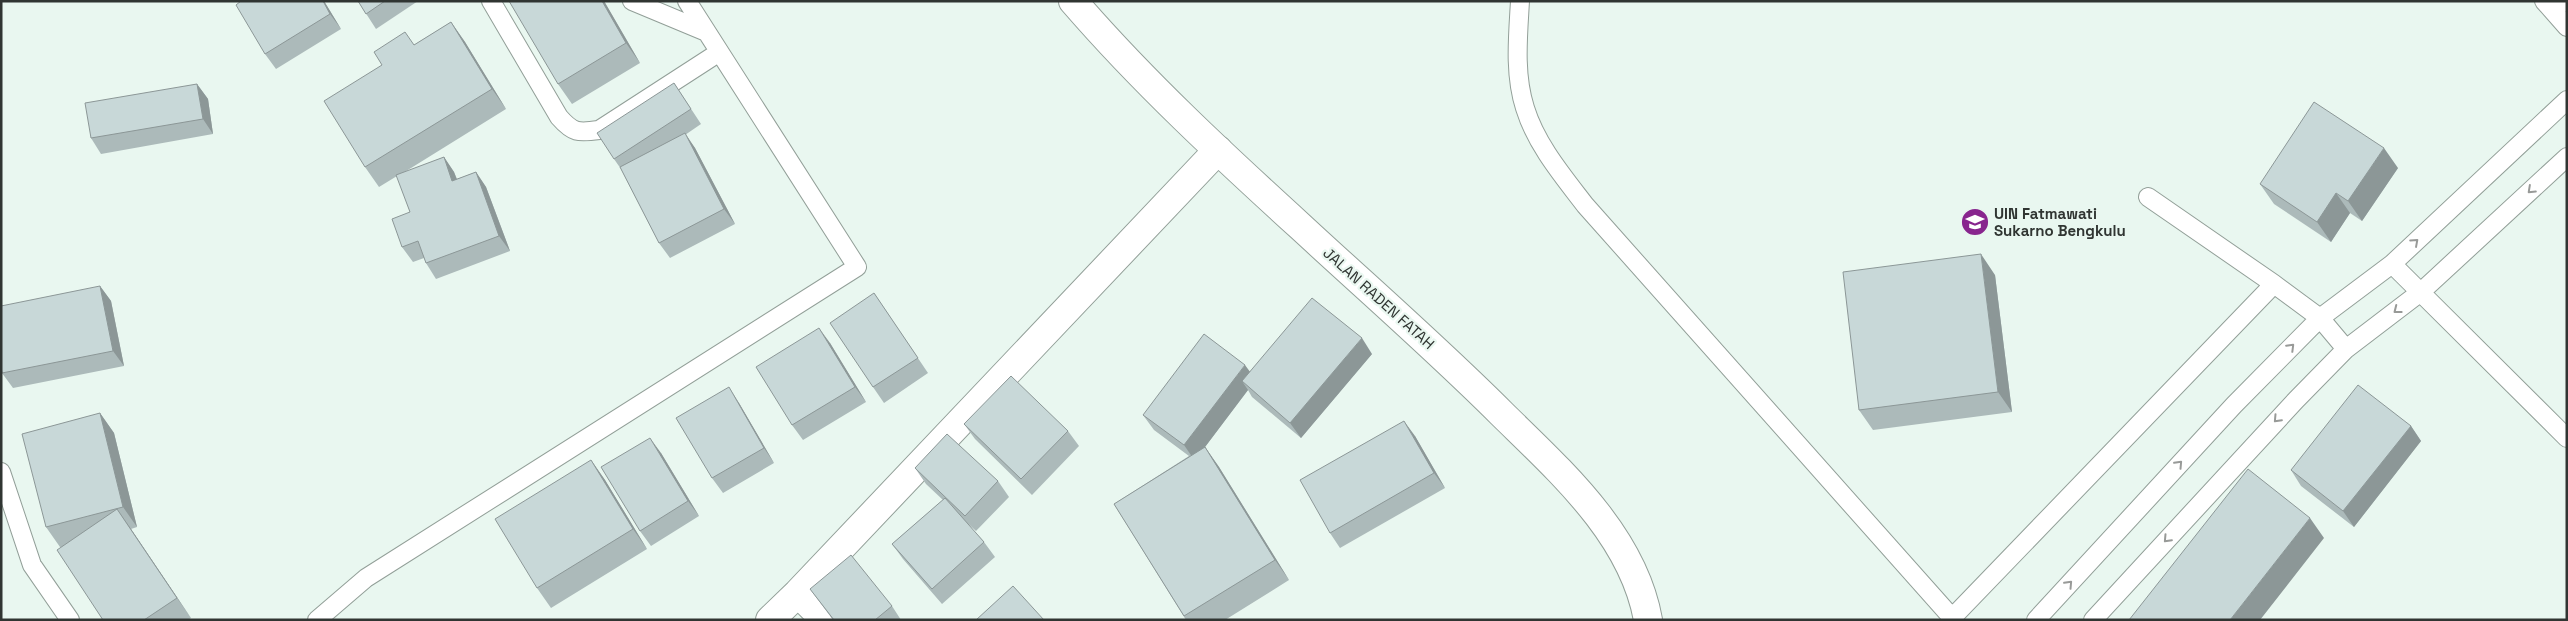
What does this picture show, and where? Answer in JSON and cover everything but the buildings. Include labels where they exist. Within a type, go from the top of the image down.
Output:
[{"type":"main road","name":"JALAN RADEN FATAH","points":[[1073,1],[1116,51],[1218,150],[1459,371],[1580,493],[1614,538],[1643,592],[1648,620]]},
{"type":"main road","points":[[770,620],[798,593],[1218,150]]},
{"type":"main road","points":[[798,593],[824,620]]},
{"type":"lane","points":[[491,1],[559,117],[570,130],[585,132],[598,130],[718,53]]},
{"type":"lane","points":[[632,1],[704,31]]},
{"type":"lane","points":[[317,620],[366,578],[857,267],[686,1]]},
{"type":"lane","points":[[1520,1],[1519,83],[1525,108],[1541,143],[1559,172],[1585,205],[1953,619],[2274,284]]},
{"type":"lane","points":[[2554,5],[2567,27]]},
{"type":"lane","points":[[2036,620],[2234,405],[2320,318],[2392,264],[2567,100]]},
{"type":"lane","points":[[2093,620],[2296,400],[2346,349],[2422,291],[2567,157]]},
{"type":"lane","points":[[2148,197],[2320,318],[2346,349]]},
{"type":"lane","points":[[2392,264],[2422,291],[2567,438]]},
{"type":"lane","points":[[1,472],[32,566],[70,620]]},
{"type":"place","name":"UIN Fatmawati Sukarno Bengkulu","points":[[1975,222]]}]
